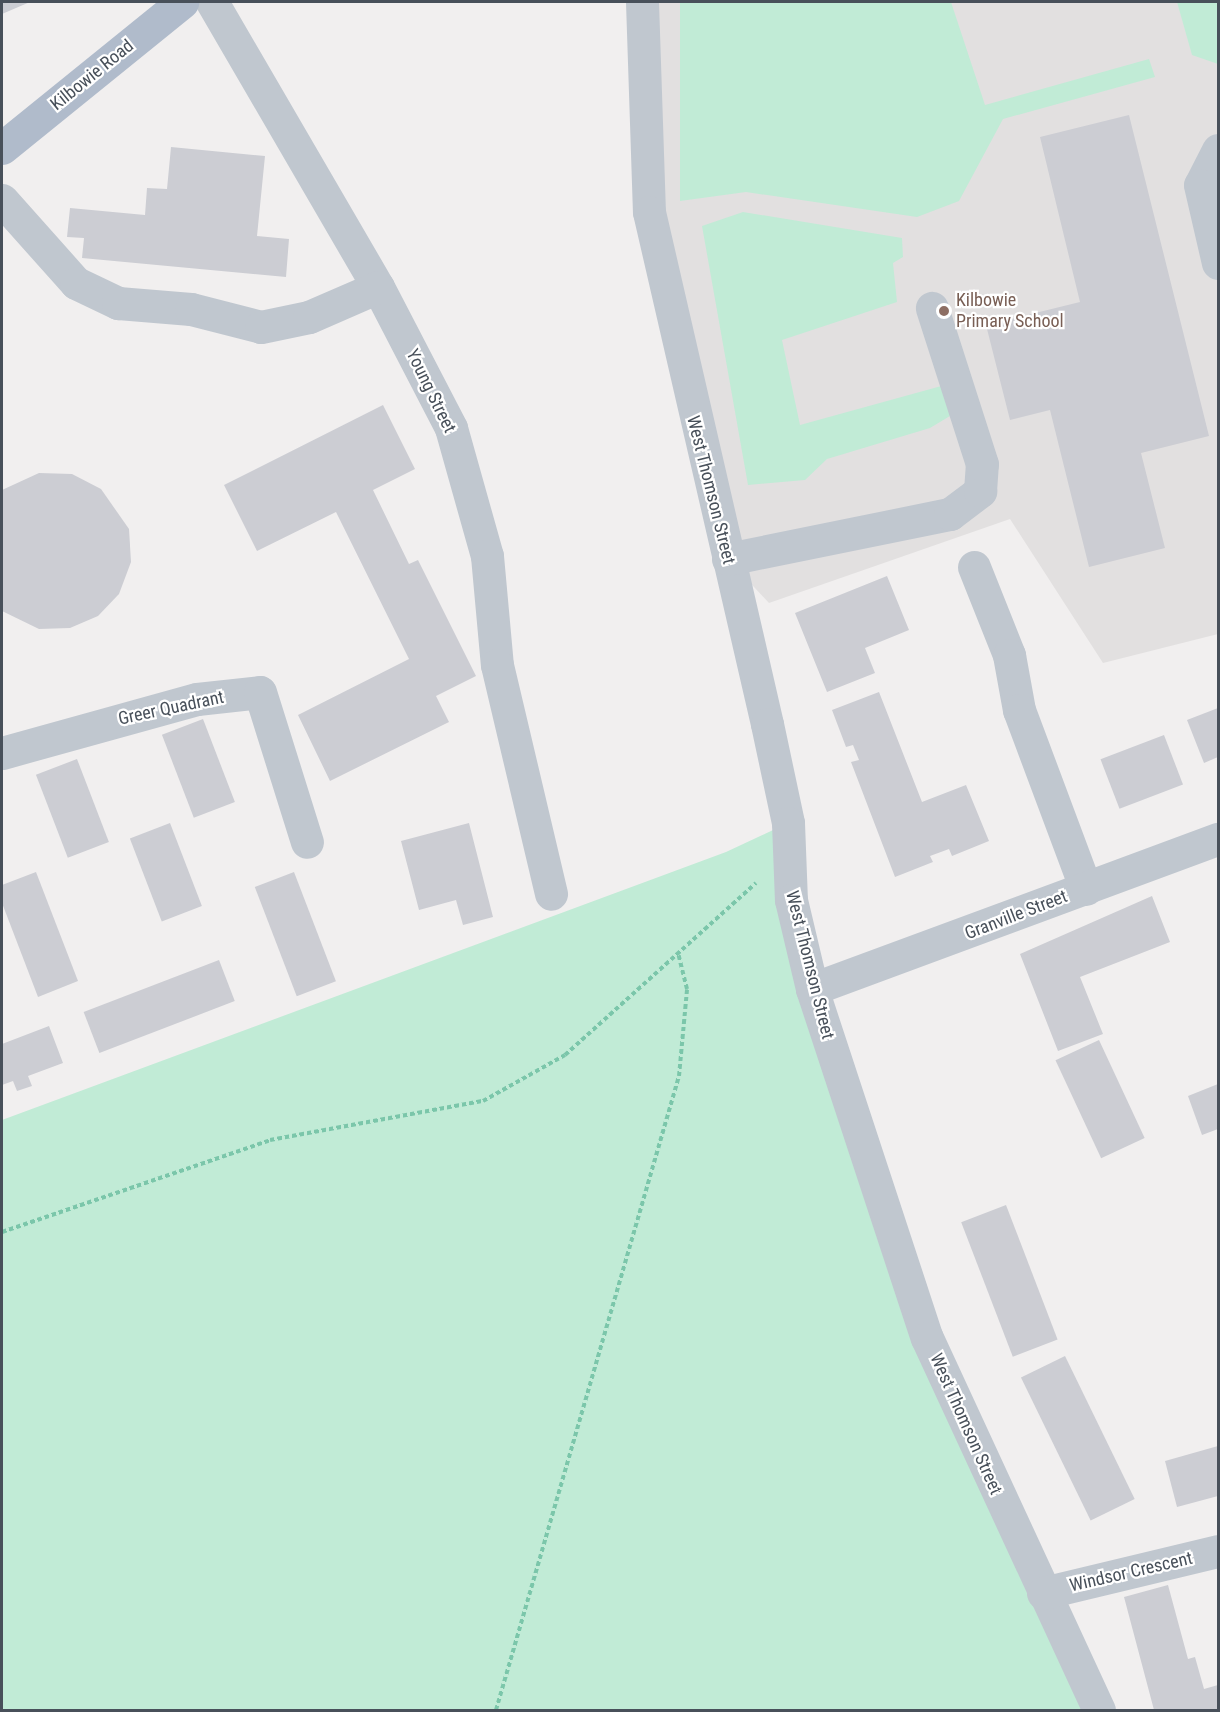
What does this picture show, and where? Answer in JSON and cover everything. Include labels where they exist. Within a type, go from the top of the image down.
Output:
[{"type":"main road","name":"Kilbowie Road","points":[[2,148],[182,2]]},
{"type":"street","name":"Young Street","points":[[212,2],[378,287],[457,450],[487,556],[497,665],[551,894]]},
{"type":"street","name":"West Thomson Street","points":[[642,2],[649,212],[788,823],[791,900],[812,989],[927,1338],[1099,1710]]},
{"type":"street","points":[[1218,150],[1200,185],[1218,263]]},
{"type":"street","points":[[2,200],[76,283],[118,303],[191,309],[261,327],[309,317],[378,287]]},
{"type":"street","points":[[728,559],[950,514],[980,491],[982,465],[932,308]]},
{"type":"street","points":[[974,567],[1086,889]]},
{"type":"street","name":"Greer Quadrant","points":[[2,753],[197,699],[260,692],[307,842]]},
{"type":"street","name":"Granville Street","points":[[812,989],[1218,839]]},
{"type":"street","name":"Windsor Crescent","points":[[1043,1593],[1218,1551]]},
{"type":"path","points":[[2,1232],[270,1140],[483,1101],[565,1055],[788,855]]},
{"type":"path","points":[[496,1710],[679,1076],[687,989],[678,952]]},
{"type":"shaded area","name":"Kilbowie Primary School","points":[[642,2],[1218,2],[1218,634],[1103,663],[1010,519],[769,603],[728,559],[680,363]]},
{"type":"green space","points":[[680,2],[951,2],[985,105],[1149,59],[1155,77],[1003,119],[959,201],[917,217],[746,192],[680,201]]},
{"type":"green space","points":[[1177,2],[1218,2],[1218,64],[1192,55]]},
{"type":"green space","points":[[743,212],[902,238],[903,257],[893,263],[897,302],[782,340],[800,425],[945,385],[950,416],[930,428],[827,459],[805,480],[748,485],[702,226]]},
{"type":"green space","points":[[788,823],[855,1130],[1099,1710],[2,1710],[2,1120],[726,852]]},
{"type":"building","points":[[2,2],[30,2],[2,14]]},
{"type":"building","points":[[1129,115],[1209,436],[1141,453],[1165,548],[1089,567],[1050,410],[1010,420],[986,325],[1080,302],[1040,137]]},
{"type":"building","points":[[171,147],[265,156],[257,236],[289,239],[286,277],[82,258],[84,238],[67,237],[70,208],[145,215],[147,188],[167,189]]},
{"type":"building","points":[[383,405],[415,469],[373,490],[409,564],[418,560],[476,676],[436,696],[449,722],[330,781],[298,715],[409,659],[336,512],[257,551],[224,485]]},
{"type":"building","points":[[39,473],[72,474],[101,489],[129,529],[131,562],[119,594],[98,616],[70,628],[39,629],[2,611],[2,490]]},
{"type":"building","points":[[887,576],[909,630],[865,648],[875,673],[827,692],[795,613]]},
{"type":"building","points":[[879,692],[922,802],[966,785],[989,841],[952,856],[949,849],[930,856],[933,862],[895,877],[851,762],[859,760],[853,745],[846,747],[832,710]]},
{"type":"building","points":[[1218,708],[1218,757],[1204,763],[1187,720]]},
{"type":"building","points":[[203,719],[235,802],[194,818],[162,735]]},
{"type":"building","points":[[1164,735],[1183,784],[1120,809],[1101,759]]},
{"type":"building","points":[[77,759],[109,842],[68,858],[36,775]]},
{"type":"building","points":[[170,823],[202,906],[162,921],[130,838]]},
{"type":"building","points":[[469,823],[493,917],[463,925],[456,900],[419,910],[401,841]]},
{"type":"building","points":[[36,872],[78,981],[38,997],[2,903],[2,885]]},
{"type":"building","points":[[294,872],[336,981],[297,996],[255,887]]},
{"type":"building","points":[[1152,896],[1170,942],[1080,977],[1103,1034],[1058,1051],[1020,954]]},
{"type":"building","points":[[219,960],[235,1001],[99,1053],[84,1012]]},
{"type":"building","points":[[49,1026],[63,1063],[28,1076],[32,1086],[17,1091],[13,1081],[2,1085],[2,1044]]},
{"type":"building","points":[[1099,1040],[1145,1138],[1101,1158],[1055,1060]]},
{"type":"building","points":[[1218,1084],[1218,1129],[1202,1135],[1188,1096]]},
{"type":"building","points":[[1006,1205],[1058,1339],[1013,1357],[961,1222]]},
{"type":"building","points":[[1065,1356],[1135,1499],[1091,1520],[1021,1377]]},
{"type":"building","points":[[1218,1446],[1218,1496],[1177,1507],[1165,1461]]},
{"type":"building","points":[[1168,1585],[1188,1659],[1195,1657],[1204,1689],[1218,1685],[1218,1710],[1154,1710],[1124,1597]]},
{"type":"place","name":"Kilbowie Primary School","points":[[944,311]]}]
